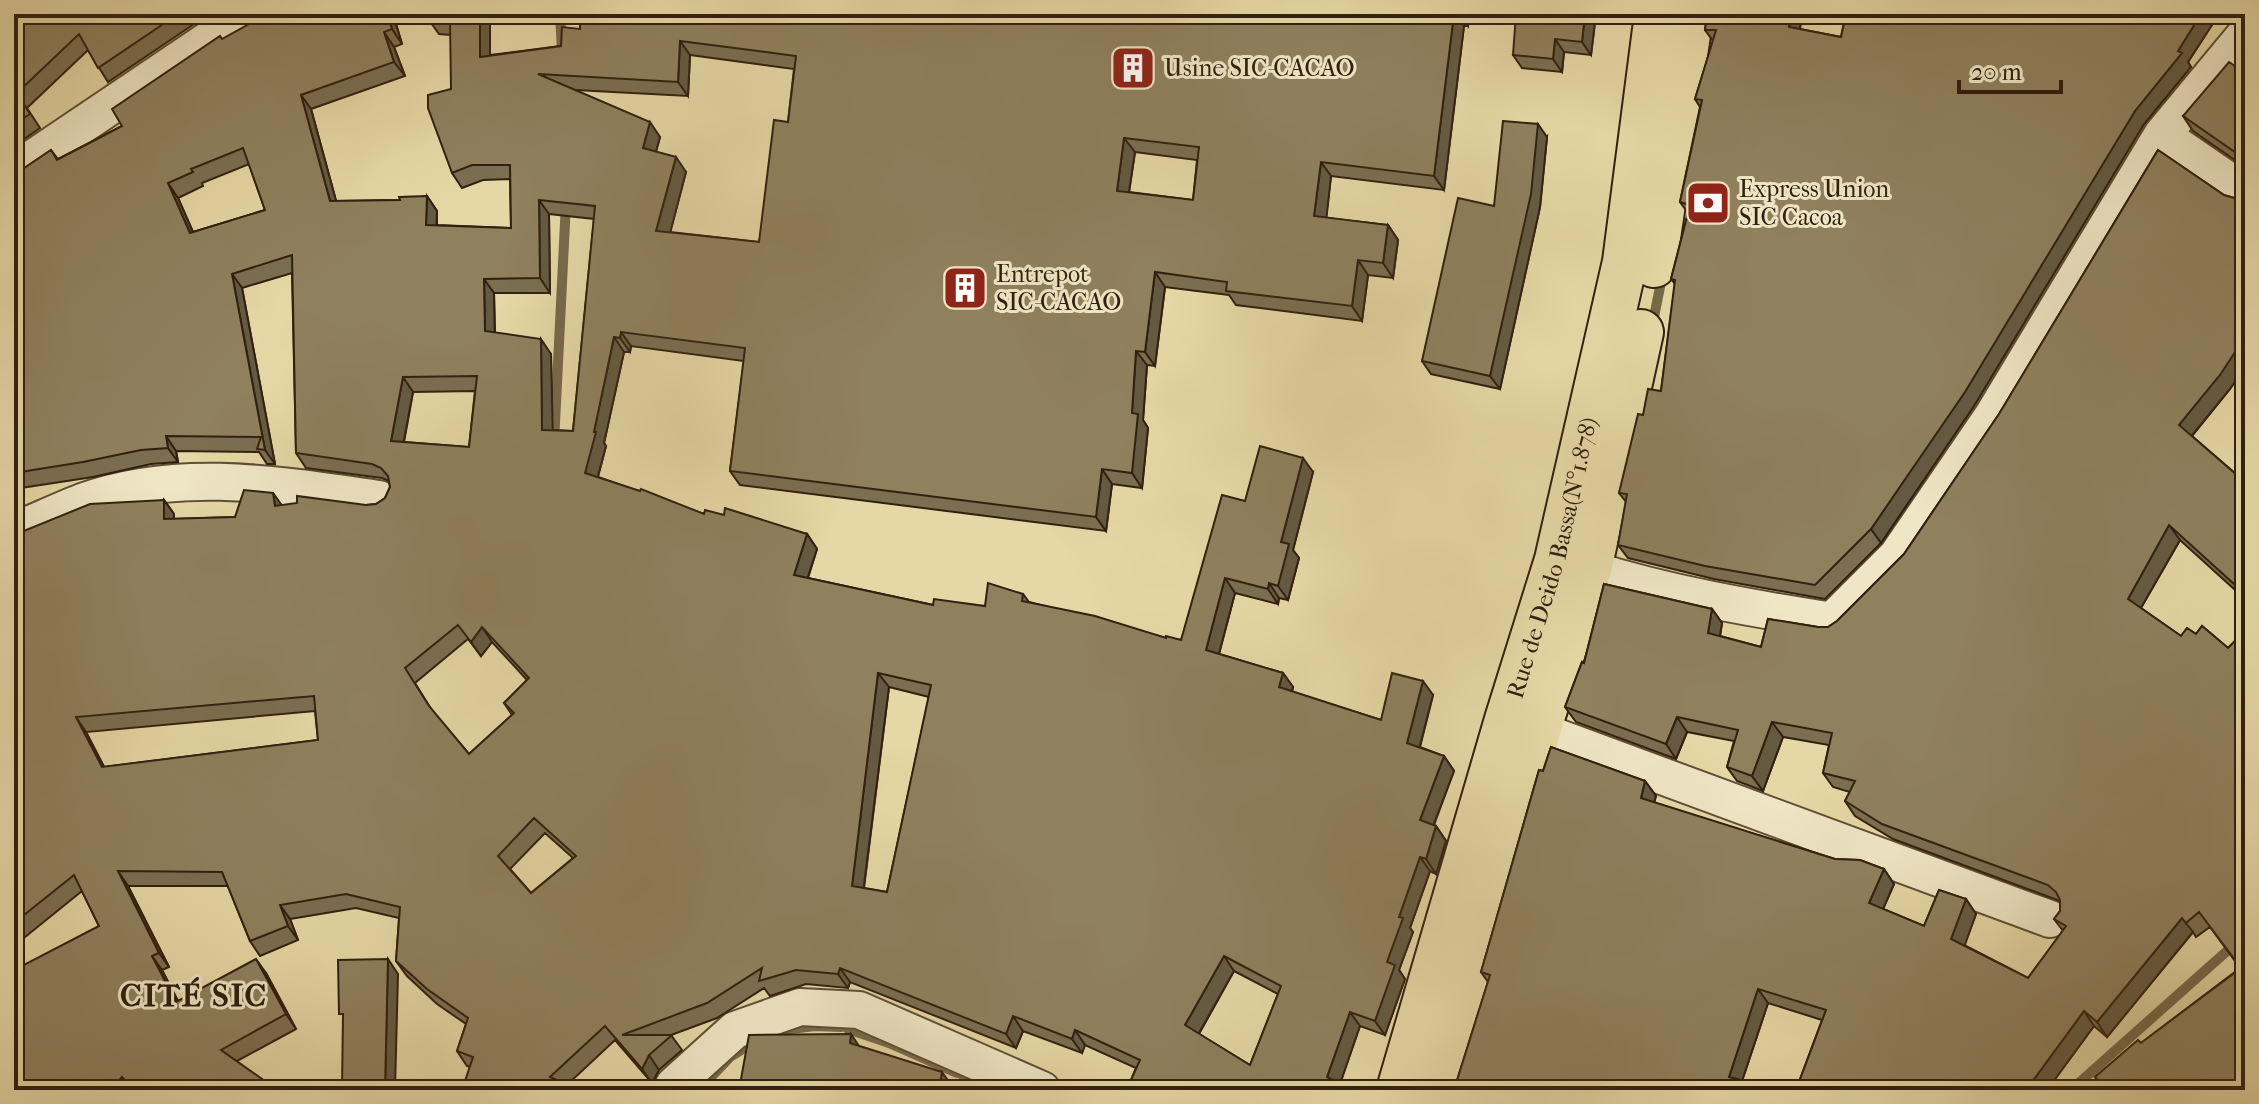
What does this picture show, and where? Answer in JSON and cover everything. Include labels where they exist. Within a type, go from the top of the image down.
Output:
[{"type":"main road","name":"Rue de Deido Bassa(N°1.878)","points":[[1399,1090],[1523,725],[1625,262],[1657,14]]},
{"type":"main road","points":[[1436,1090],[1523,725],[1589,569],[1652,279],[1691,14]]},
{"type":"street","points":[[14,171],[247,14]]},
{"type":"street","points":[[1589,569],[1635,583],[1741,607],[1832,621],[1897,556],[1992,417],[2162,135],[2245,35]]},
{"type":"street","points":[[2162,135],[2245,192]]},
{"type":"street","points":[[14,531],[83,502],[134,489],[192,481],[252,482],[379,499]]},
{"type":"street","points":[[1523,725],[2050,919]]},
{"type":"street","points":[[672,1090],[735,1030],[800,1007],[859,1010],[1042,1090]]},
{"type":"building","points":[[14,14],[178,14],[98,68],[79,34],[17,93],[30,114],[14,124]]},
{"type":"building","points":[[267,14],[387,14],[392,29],[384,32],[394,62],[301,95],[330,201],[400,200],[399,197],[427,196],[426,225],[511,228],[510,165],[472,165],[452,173],[428,108],[428,95],[451,89],[450,20],[429,20],[429,14],[480,14],[480,57],[561,46],[562,27],[580,29],[580,14],[1454,14],[1434,176],[1321,162],[1314,216],[1388,225],[1383,263],[1358,260],[1352,306],[1226,291],[1227,282],[1155,272],[1145,352],[1136,351],[1132,413],[1138,414],[1132,473],[1102,469],[1096,517],[730,471],[745,348],[621,332],[620,338],[614,337],[585,473],[641,489],[704,514],[705,510],[724,515],[725,508],[807,534],[794,575],[933,605],[934,599],[985,606],[988,583],[1023,594],[1022,601],[1095,616],[1181,640],[1222,495],[1245,501],[1260,446],[1303,458],[1281,542],[1289,544],[1278,586],[1269,583],[1268,589],[1225,578],[1206,650],[1283,673],[1279,687],[1381,720],[1392,673],[1423,681],[1407,743],[1444,756],[1420,820],[1436,826],[1426,859],[1420,857],[1399,917],[1403,918],[1387,962],[1395,965],[1375,1021],[1350,1012],[1327,1077],[1349,1090],[1149,1090],[1131,1080],[1140,1060],[1075,1030],[1072,1039],[1013,1016],[1006,1034],[840,968],[838,974],[796,970],[759,981],[762,968],[707,1003],[622,1035],[672,1035],[649,1055],[642,1069],[605,1026],[550,1077],[580,1090],[462,1090],[473,1057],[457,1051],[468,1018],[427,989],[396,961],[400,907],[346,894],[280,905],[288,926],[250,941],[222,872],[118,871],[159,953],[152,956],[176,1002],[256,959],[286,1014],[221,1050],[262,1079],[255,1090],[134,1090],[122,1077],[110,1090],[14,1090],[14,970],[99,926],[74,875],[14,923],[14,535],[90,504],[164,500],[164,519],[235,517],[244,490],[273,493],[275,506],[297,503],[297,496],[366,505],[376,504],[385,498],[390,487],[388,476],[372,464],[296,453],[292,255],[232,274],[265,450],[257,449],[261,437],[166,436],[168,448],[14,473],[14,175],[51,150],[57,160],[122,126],[112,109],[220,36],[222,39]],"holes":[[[680,41],[796,56],[788,122],[774,120],[759,242],[656,231],[676,157],[643,148],[650,122],[538,74],[678,82]],[[1124,138],[1199,147],[1193,200],[1117,191]],[[243,148],[265,210],[190,233],[168,183],[193,172],[191,169]],[[539,200],[595,206],[573,431],[542,430],[541,339],[485,331],[484,279],[540,278]],[[477,376],[469,447],[391,441],[403,377]],[[458,625],[471,642],[482,627],[529,678],[504,703],[514,713],[469,754],[429,706],[405,668]],[[878,673],[931,685],[887,892],[852,886]],[[314,696],[318,740],[102,767],[76,717]],[[534,818],[576,856],[531,893],[498,856]],[[1224,956],[1281,986],[1250,1065],[1185,1025]]]},
{"type":"building","points":[[1516,14],[1585,14],[1582,42],[1555,39],[1553,59],[1513,55]]},
{"type":"building","points":[[1707,14],[1791,14],[1789,27],[1841,37],[1846,14],[2201,14],[2178,51],[2182,53],[2135,111],[1965,392],[1871,529],[1815,585],[1705,566],[1618,545],[1627,494],[1619,493],[1638,414],[1643,415],[1648,389],[1661,391],[1675,280],[1671,279],[1690,205],[1680,202],[1702,100],[1695,99],[1716,30],[1705,30]]},
{"type":"building","points":[[2245,58],[2245,159],[2183,116],[2229,62],[2238,68]]},
{"type":"building","points":[[1503,121],[1538,124],[1531,194],[1490,376],[1422,361],[1458,198],[1494,206]]},
{"type":"building","points":[[2158,150],[2224,195],[2234,198],[2245,195],[2245,337],[2220,375],[2179,425],[2245,482],[2245,594],[2169,525],[2128,599],[2181,636],[2187,628],[2196,634],[2202,626],[2228,648],[2245,631],[2245,1090],[2107,1090],[2095,1077],[2138,1040],[2141,1043],[2241,968],[2199,912],[2186,923],[2182,918],[2097,1022],[2084,1011],[2026,1090],[1796,1090],[1826,1010],[1758,989],[1729,1077],[1781,1090],[1454,1090],[1490,975],[1481,972],[1539,770],[1543,771],[1551,747],[1645,781],[1641,798],[1835,859],[1860,860],[1884,869],[1869,903],[1924,926],[1939,890],[1966,899],[1951,939],[2028,978],[2066,926],[2054,919],[2060,911],[2056,892],[2048,885],[1882,824],[1845,801],[1855,781],[1823,773],[1832,733],[1772,722],[1752,776],[1727,767],[1738,730],[1677,717],[1666,744],[1565,707],[1584,663],[1604,584],[1712,609],[1708,633],[1761,647],[1768,619],[1818,627],[1828,627],[1837,621],[1904,554],[1999,414]]},
{"type":"building","points":[[388,959],[385,1090],[342,1090],[343,1014],[339,1014],[338,960]]},
{"type":"building","points":[[851,1034],[850,1043],[942,1072],[939,1090],[739,1090],[749,1035]]},
{"type":"waterway","points":[[560,14],[562,51]]},
{"type":"waterway","points":[[554,443],[566,203]]},
{"type":"waterway","points":[[1652,327],[1663,272]]},
{"type":"waterway","points":[[2071,1090],[2245,935]]},
{"type":"waterway","points":[[783,1030],[841,1027]]},
{"type":"waterway","points":[[848,1029],[957,1073]]},
{"type":"waterway","points":[[712,1076],[730,1057],[757,1040]]},
{"type":"waterway","points":[[963,1076],[996,1090]]},
{"type":"place","name":"Usine SIC-CACAO","points":[[1133,68]]},
{"type":"place","name":"Express Union SIC Cacoa","points":[[1708,203]]},
{"type":"place","name":"Entrepot SIC-CACAO","points":[[965,288]]},
{"type":"district","name":"CITÉ SIC","points":[[194,995]]}]
